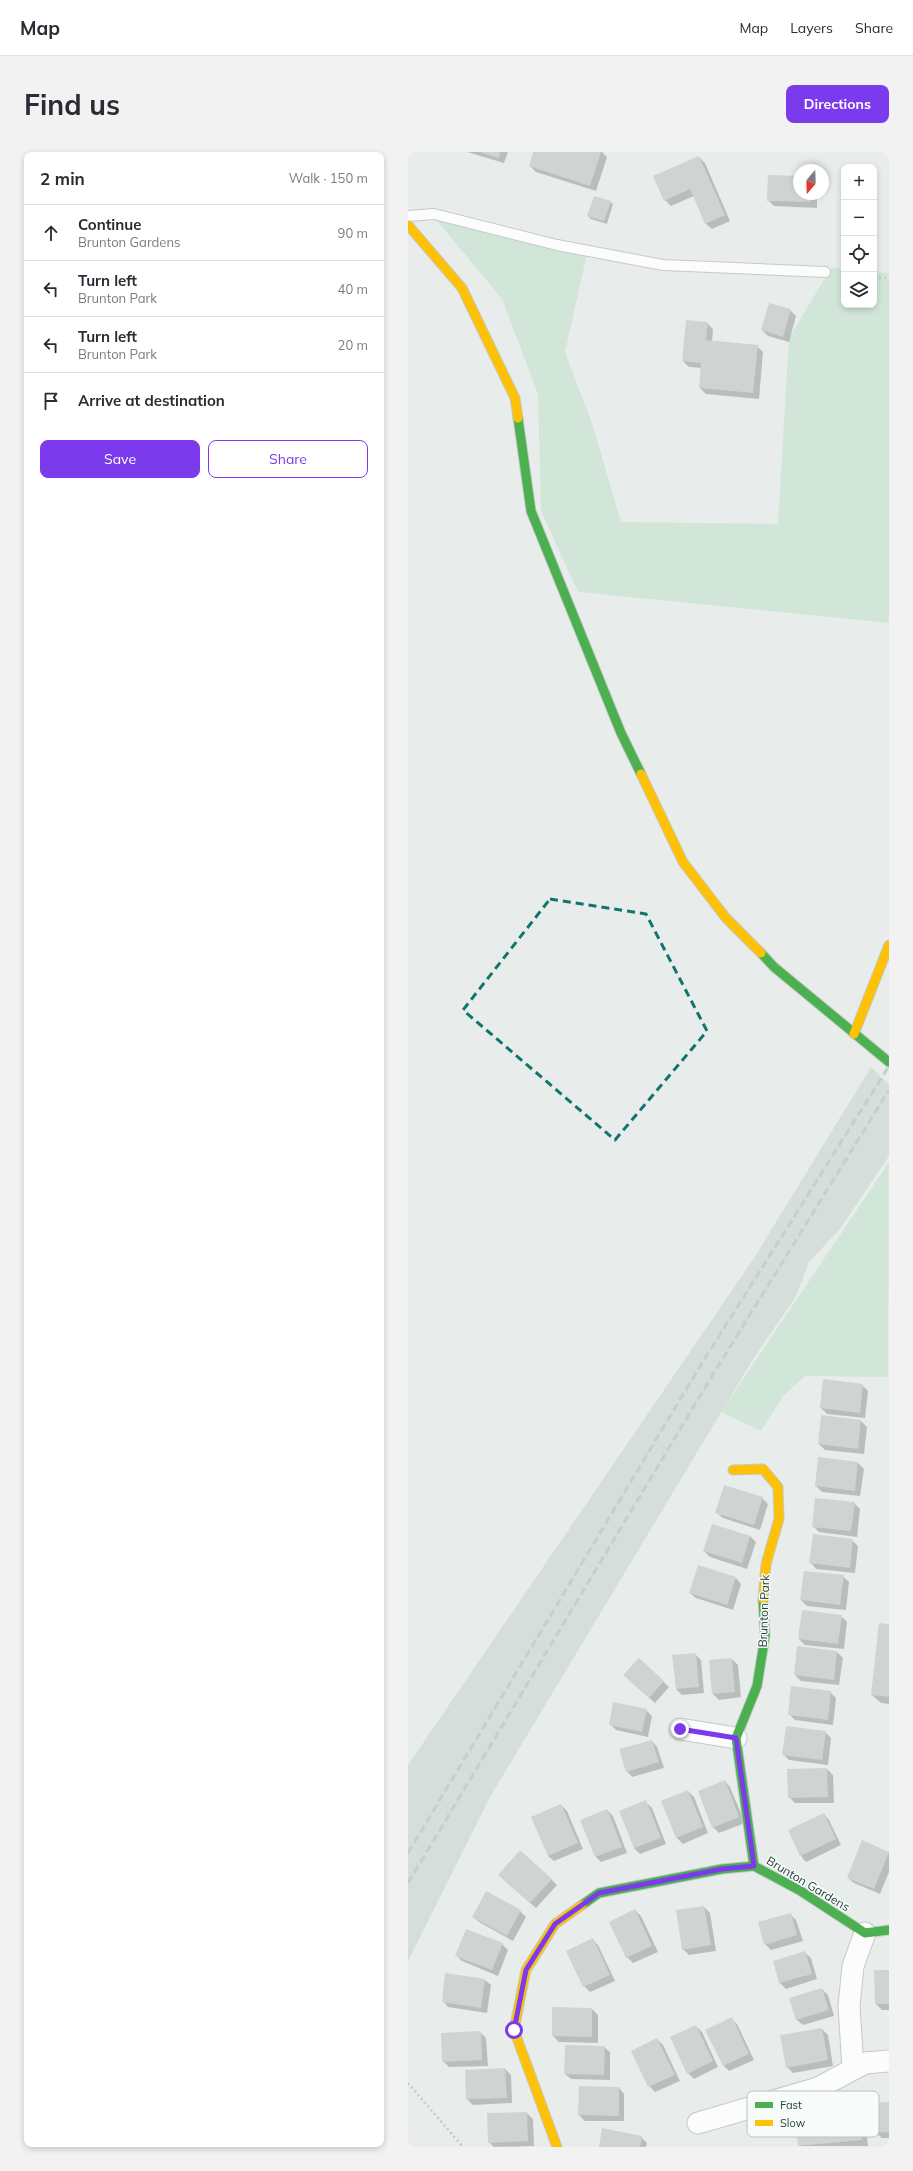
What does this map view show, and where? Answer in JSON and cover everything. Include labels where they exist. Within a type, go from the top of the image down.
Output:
[{"type":"street","points":[[408,226],[462,288],[515,398],[531,511],[621,733],[684,862],[726,918],[774,967],[889,1062]]},
{"type":"street","points":[[854,1034],[889,945]]},
{"type":"street","name":"Brunton Park","points":[[733,1470],[764,1468],[778,1487],[778,1519],[766,1564],[763,1595],[765,1636],[757,1686],[736,1738],[754,1866]]},
{"type":"street","points":[[680,1729],[736,1738]]},
{"type":"street","name":"Brunton Gardens","points":[[557,2147],[514,2030],[526,1970],[555,1924],[599,1893],[715,1870],[754,1866],[799,1890],[865,1934]]},
{"type":"street","points":[[853,2069],[849,2006],[853,1966],[865,1934],[889,1930]]},
{"type":"street","points":[[808,2091],[818,2088],[865,2063],[889,2061]]},
{"type":"street","points":[[698,2123],[747,2109]]},
{"type":"lane","points":[[408,216],[434,214],[557,245],[663,265],[825,272]]},
{"type":"path","points":[[877,277],[889,278]]},
{"type":"path","points":[[408,2083],[463,2147]]},
{"type":"highlighted area","points":[[550,899],[646,914],[707,1031],[615,1140],[463,1010]]},
{"type":"shaded area","points":[[871,1067],[889,1085],[889,1156],[840,1229],[809,1262],[795,1298],[755,1356],[490,1797],[408,1961],[408,1765],[754,1258]]},
{"type":"green space","points":[[434,217],[587,254],[565,352],[593,426],[621,522],[778,524],[789,338],[831,268],[841,269],[841,308],[877,308],[877,272],[889,273],[889,623],[578,592],[541,511],[538,394],[502,299]]},
{"type":"green space","points":[[889,1162],[888,1377],[805,1376],[783,1396],[761,1431],[721,1412]]},
{"type":"building","points":[[480,152],[500,152],[499,158]]},
{"type":"building","points":[[533,152],[601,152],[590,186],[529,166]]},
{"type":"building","points":[[699,156],[725,215],[705,224],[690,189],[664,201],[653,176]]},
{"type":"building","points":[[768,175],[793,176],[793,200],[811,200],[811,202],[767,201]]},
{"type":"building","points":[[594,196],[611,201],[604,221],[587,216]]},
{"type":"building","points":[[769,303],[791,309],[783,337],[761,330]]},
{"type":"building","points":[[686,320],[708,322],[706,340],[758,345],[753,393],[699,388],[701,363],[682,361]]},
{"type":"building","points":[[823,1379],[863,1384],[860,1413],[820,1408]]},
{"type":"building","points":[[821,1415],[861,1420],[858,1449],[818,1444]]},
{"type":"building","points":[[818,1457],[858,1462],[855,1491],[815,1486]]},
{"type":"building","points":[[724,1485],[763,1497],[754,1525],[715,1513]]},
{"type":"building","points":[[815,1498],[855,1502],[851,1531],[812,1527]]},
{"type":"building","points":[[712,1524],[750,1536],[742,1563],[703,1551]]},
{"type":"building","points":[[813,1534],[853,1539],[850,1568],[809,1563]]},
{"type":"building","points":[[698,1565],[736,1577],[727,1605],[689,1593]]},
{"type":"building","points":[[804,1571],[844,1575],[840,1605],[800,1600]]},
{"type":"building","points":[[802,1610],[842,1615],[838,1644],[798,1639]]},
{"type":"building","points":[[879,1623],[889,1624],[889,1697],[871,1695]]},
{"type":"building","points":[[797,1646],[837,1651],[834,1680],[794,1675]]},
{"type":"building","points":[[696,1653],[699,1687],[676,1689],[672,1655]]},
{"type":"building","points":[[639,1658],[664,1681],[649,1698],[623,1675]]},
{"type":"building","points":[[732,1658],[735,1692],[712,1694],[709,1660]]},
{"type":"building","points":[[791,1686],[831,1691],[828,1720],[788,1715]]},
{"type":"building","points":[[613,1702],[647,1709],[642,1732],[609,1725]]},
{"type":"building","points":[[786,1726],[826,1731],[822,1760],[782,1755]]},
{"type":"building","points":[[652,1740],[659,1762],[626,1772],[619,1749]]},
{"type":"building","points":[[827,1768],[828,1797],[788,1798],[787,1769]]},
{"type":"building","points":[[725,1780],[739,1817],[712,1828],[698,1791]]},
{"type":"building","points":[[688,1790],[703,1827],[676,1838],[661,1801]]},
{"type":"building","points":[[646,1800],[661,1838],[634,1848],[619,1811]]},
{"type":"building","points":[[561,1804],[578,1843],[548,1856],[531,1817]]},
{"type":"building","points":[[607,1809],[622,1847],[595,1857],[580,1820]]},
{"type":"building","points":[[824,1813],[836,1839],[800,1856],[788,1830]]},
{"type":"building","points":[[862,1840],[889,1852],[874,1889],[847,1878]]},
{"type":"building","points":[[520,1850],[552,1879],[530,1903],[498,1875]]},
{"type":"building","points":[[486,1891],[521,1910],[507,1936],[472,1917]]},
{"type":"building","points":[[704,1906],[711,1945],[682,1950],[676,1910]]},
{"type":"building","points":[[635,1909],[652,1946],[626,1958],[609,1922]]},
{"type":"building","points":[[791,1913],[797,1935],[764,1945],[758,1922]]},
{"type":"building","points":[[466,1929],[503,1943],[492,1970],[455,1956]]},
{"type":"building","points":[[593,1938],[610,1975],[583,1987],[566,1951]]},
{"type":"building","points":[[805,1951],[812,1974],[779,1983],[773,1961]]},
{"type":"building","points":[[874,1970],[889,1970],[889,2004],[875,2004]]},
{"type":"building","points":[[445,1973],[485,1979],[481,2008],[442,2002]]},
{"type":"building","points":[[822,1988],[829,2010],[796,2020],[789,1998]]},
{"type":"building","points":[[552,2007],[592,2008],[592,2037],[552,2036]]},
{"type":"building","points":[[732,2017],[749,2054],[723,2066],[705,2030]]},
{"type":"building","points":[[696,2025],[713,2061],[687,2074],[670,2037]]},
{"type":"building","points":[[822,2028],[828,2060],[786,2068],[780,2035]]},
{"type":"building","points":[[481,2031],[482,2060],[442,2062],[441,2033]]},
{"type":"building","points":[[657,2038],[675,2075],[648,2087],[631,2051]]},
{"type":"building","points":[[565,2045],[605,2046],[604,2075],[564,2074]]},
{"type":"building","points":[[505,2068],[507,2098],[466,2099],[465,2070]]},
{"type":"building","points":[[579,2086],[619,2087],[619,2116],[578,2115]]},
{"type":"building","points":[[889,2102],[889,2132],[879,2133],[879,2103]]},
{"type":"building","points":[[527,2112],[528,2141],[488,2143],[487,2113]]},
{"type":"building","points":[[602,2128],[642,2136],[640,2147],[599,2147]]},
{"type":"building","points":[[797,2137],[862,2137],[862,2140],[798,2146]]},
{"type":"railway","points":[[408,1853],[702,1363],[889,1066]]},
{"type":"railway","points":[[408,1883],[715,1371],[889,1090]]},
{"type":"traffic: fast","points":[[518,418],[531,511],[621,733],[641,774]]},
{"type":"traffic: fast","points":[[761,953],[774,967],[889,1062]]},
{"type":"traffic: fast","points":[[754,1866],[736,1738],[757,1686],[765,1636],[763,1599]]},
{"type":"traffic: fast","points":[[582,1905],[599,1893],[722,1869],[754,1866],[799,1890],[865,1933],[889,1930]]},
{"type":"traffic: slow","points":[[408,225],[462,288],[515,398],[518,418]]},
{"type":"traffic: slow","points":[[641,774],[683,862],[726,918],[761,953]]},
{"type":"traffic: slow","points":[[854,1034],[889,945]]},
{"type":"traffic: slow","points":[[733,1470],[763,1469],[778,1487],[779,1519],[766,1564],[763,1599]]},
{"type":"traffic: slow","points":[[557,2147],[514,2030],[526,1970],[555,1924],[582,1905]]},
{"type":"route","points":[[514,2030],[526,1970],[555,1924],[599,1893],[722,1869],[754,1866],[736,1738],[680,1729]]}]
